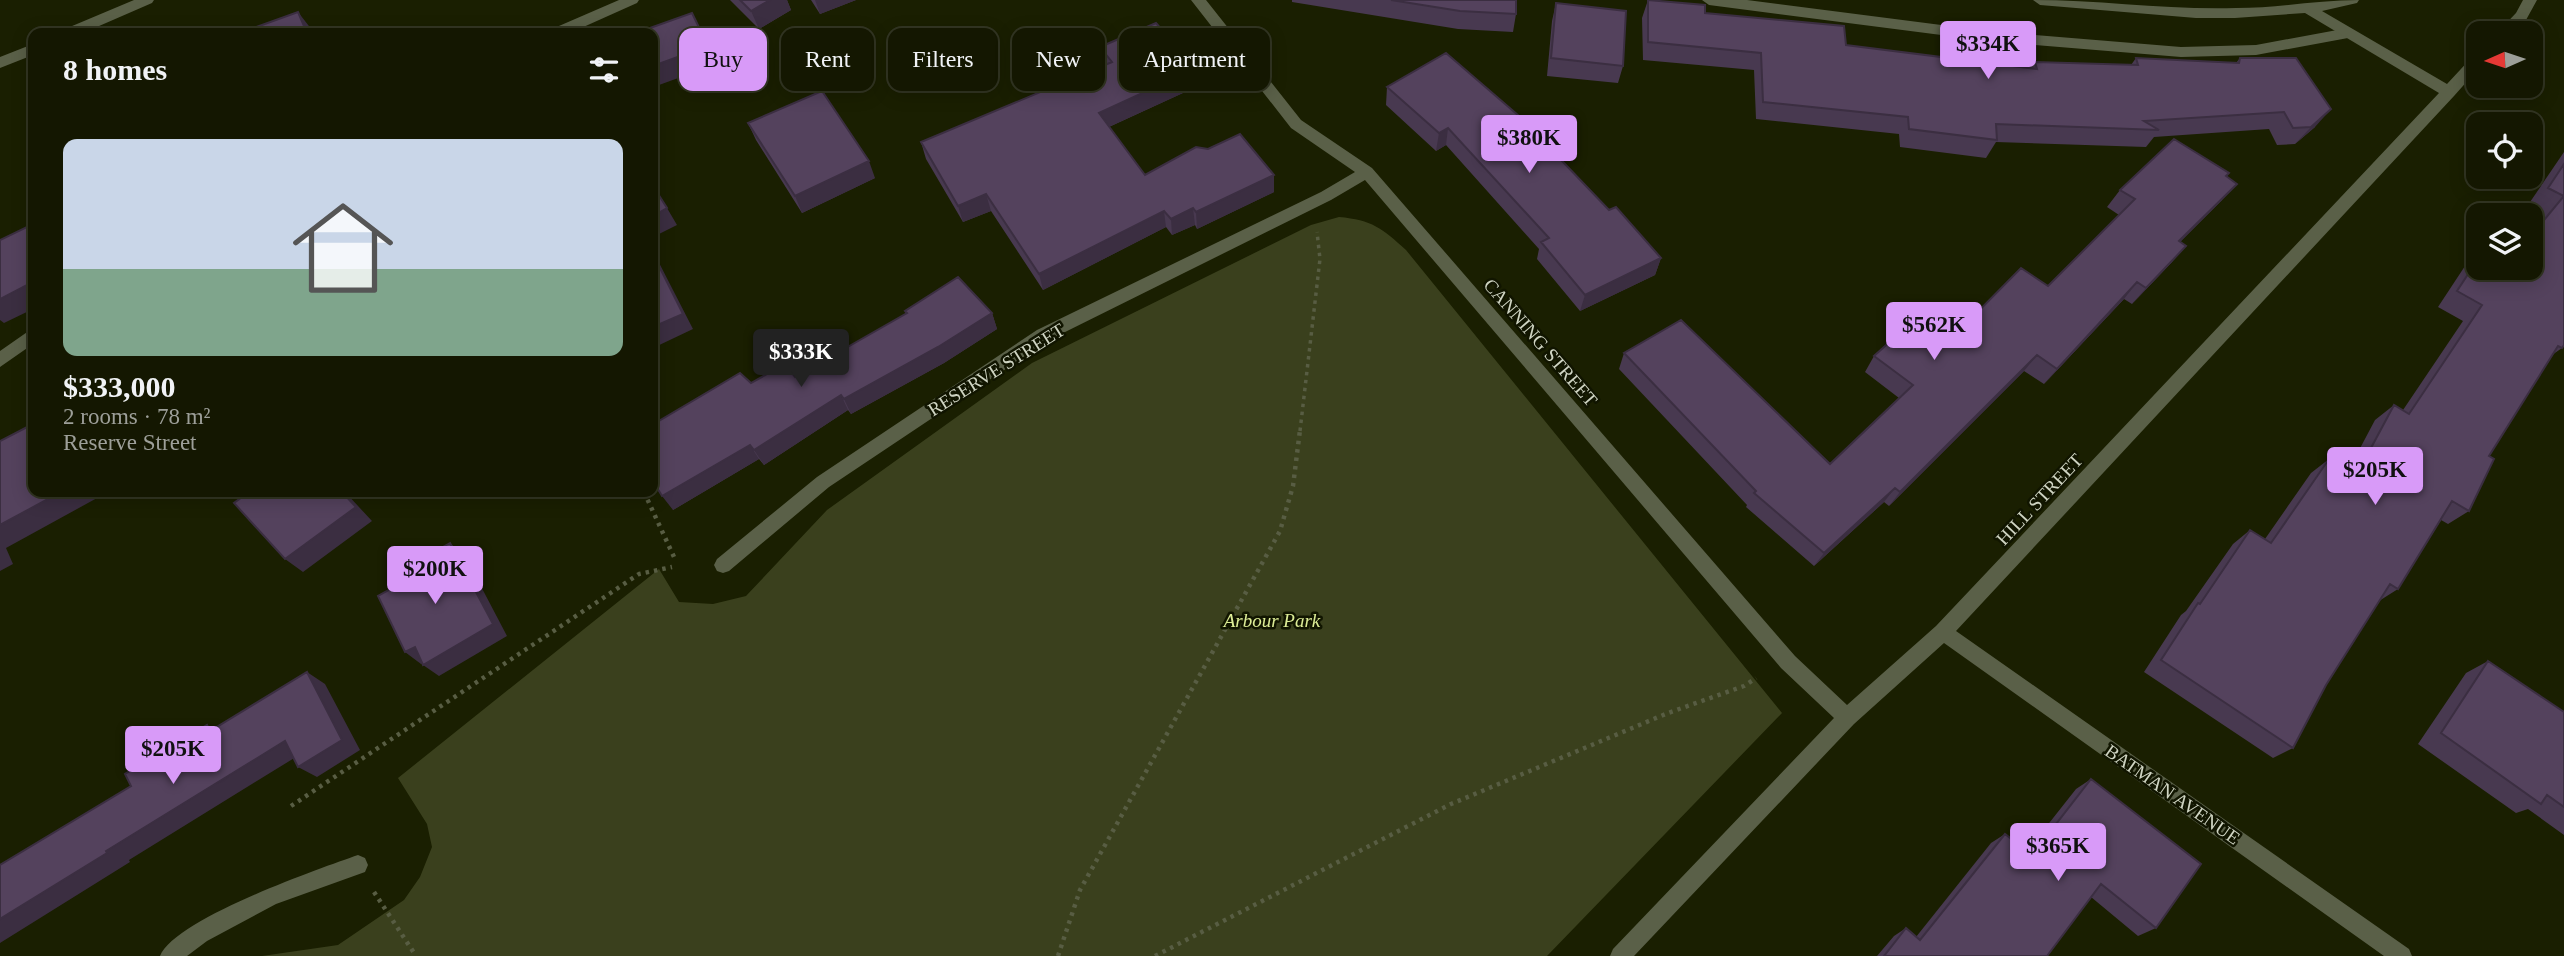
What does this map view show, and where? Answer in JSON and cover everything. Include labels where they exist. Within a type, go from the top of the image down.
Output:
[{"type":"street","points":[[82,28],[147,0]]},
{"type":"street","points":[[568,28],[632,0]]},
{"type":"street","name":"CANNING STREET","points":[[1198,0],[1296,124],[1367,172],[1788,662],[1847,718]]},
{"type":"street","points":[[1709,0],[1988,36],[2181,52],[2256,50],[2348,33]]},
{"type":"street","points":[[2040,0],[2187,13],[2287,13],[2352,0]]},
{"type":"street","points":[[2274,0],[2287,13]]},
{"type":"street","points":[[2516,21],[2530,0]]},
{"type":"street","points":[[2308,9],[2449,92]]},
{"type":"street","points":[[0,64],[28,51]]},
{"type":"street","name":"HILL STREET","points":[[1620,956],[1847,718],[1943,632],[2466,73]]},
{"type":"street","name":"RESERVE STREET","points":[[723,565],[823,482],[1043,335],[1326,196],[1367,172]]},
{"type":"street","points":[[0,360],[28,339]]},
{"type":"street","name":"BATMAN AVENUE","points":[[1943,632],[2402,956]]},
{"type":"street","points":[[170,956],[200,934],[271,896],[358,865]]},
{"type":"path","points":[[1058,956],[1080,890],[1280,531],[1293,486],[1320,258],[1315,218]]},
{"type":"path","points":[[646,497],[674,556]]},
{"type":"path","points":[[291,807],[639,574],[672,567]]},
{"type":"path","points":[[1155,956],[1451,804],[1668,713],[1744,686],[1756,678]]},
{"type":"path","points":[[358,865],[416,956]]},
{"type":"green space","name":"Arbour Park","points":[[1339,217],[1376,226],[1406,250],[1782,713],[1547,956],[262,956],[338,945],[404,900],[420,877],[432,847],[427,824],[398,778],[659,569],[679,602],[713,604],[746,596],[827,510],[1032,363],[1311,225]]},
{"type":"building","points":[[740,0],[770,0],[751,11]]},
{"type":"building","points":[[1391,0],[1516,0],[1516,14],[1460,11]]},
{"type":"building","points":[[1648,0],[1705,5],[1705,13],[1844,26],[1846,45],[2037,69],[2035,62],[2138,65],[2136,58],[2239,63],[2240,58],[2296,58],[2331,109],[2311,127],[2293,128],[2284,112],[2144,121],[2159,130],[1996,124],[1997,140],[1909,129],[1908,117],[1763,102],[1761,53],[1648,42]]},
{"type":"building","points":[[1556,3],[1626,11],[1623,66],[1551,58]]},
{"type":"building","points":[[298,12],[305,28],[254,28]]},
{"type":"building","points":[[692,13],[699,28],[679,28],[679,57],[658,64],[658,28],[650,28]]},
{"type":"building","points":[[1156,23],[1160,28],[1144,28]]},
{"type":"building","points":[[1119,39],[1119,91],[1147,91],[1099,113],[1145,175],[1196,147],[1208,149],[1240,134],[1274,175],[1196,212],[1193,208],[1171,219],[1164,211],[1039,274],[986,194],[958,206],[921,142],[1043,91],[1105,91],[1105,65],[1112,62],[1105,53],[1105,45]]},
{"type":"building","points":[[1446,53],[1519,116],[1609,210],[1616,207],[1661,258],[1585,295],[1541,242],[1549,238],[1448,128],[1439,133],[1387,87]]},
{"type":"building","points":[[822,91],[869,161],[795,196],[748,123]]},
{"type":"building","points":[[2174,139],[2229,173],[2226,176],[2237,184],[2179,241],[2186,246],[2146,288],[2137,282],[2057,369],[2037,355],[1900,492],[1895,488],[1824,553],[1754,493],[1756,491],[1624,353],[1681,320],[1830,464],[1913,385],[1874,356],[1922,313],[1954,336],[2021,268],[2048,286],[2135,199],[2120,190]]},
{"type":"building","points":[[2564,164],[2564,196],[2548,188]]},
{"type":"building","points":[[658,194],[667,208],[658,213]]},
{"type":"building","points":[[2564,196],[2564,345],[2562,348],[2558,346],[2489,456],[2494,459],[2469,511],[2452,501],[2398,589],[2390,584],[2326,685],[2293,748],[2161,660],[2250,530],[2271,543],[2329,459],[2356,476],[2394,405],[2409,414],[2482,305],[2457,291],[2466,277],[2466,280],[2543,280],[2543,221]]},
{"type":"building","points":[[28,226],[28,285],[0,299],[0,240]]},
{"type":"building","points":[[658,264],[683,314],[658,325]]},
{"type":"building","points":[[958,277],[992,313],[938,347],[844,399],[841,395],[754,450],[750,445],[662,496],[658,489],[658,421],[740,373],[751,383],[785,364],[795,377],[907,313],[905,311]]},
{"type":"building","points":[[28,427],[28,497],[52,497],[0,525],[0,441]]},
{"type":"building","points":[[242,497],[347,497],[356,507],[285,559],[234,503]]},
{"type":"building","points":[[450,543],[493,624],[423,665],[415,647],[405,652],[378,596],[414,576],[409,566]]},
{"type":"building","points":[[2488,661],[2564,712],[2564,807],[2547,795],[2541,804],[2441,733]]},
{"type":"building","points":[[307,672],[342,740],[298,767],[285,741],[0,919],[0,865],[131,786],[125,774],[207,725],[210,731]]},
{"type":"building","points":[[2091,779],[2201,864],[2156,928],[2101,884],[2047,956],[1884,956],[1906,928],[1920,940],[2005,834],[2032,855]]}]
